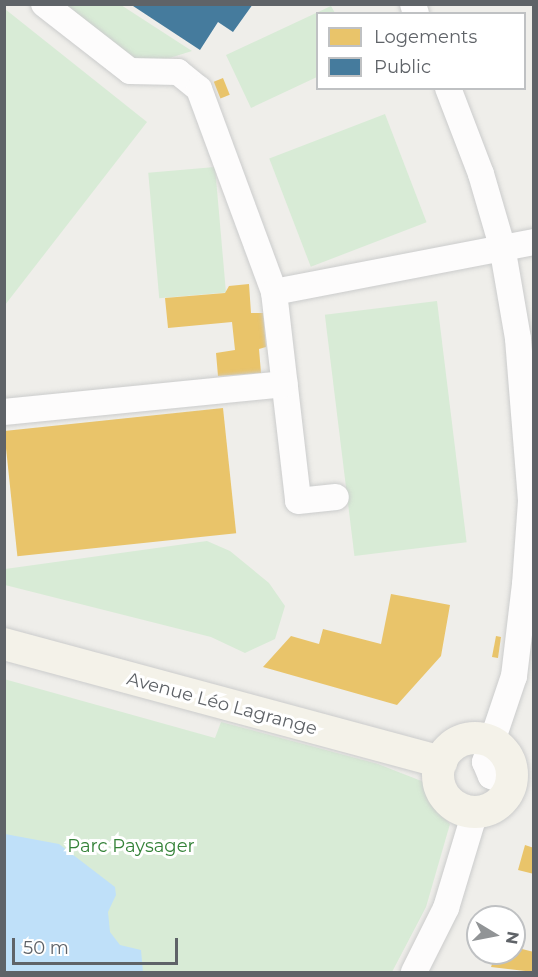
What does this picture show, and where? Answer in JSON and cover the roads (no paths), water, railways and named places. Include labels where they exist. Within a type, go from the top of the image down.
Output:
[{"type":"main road","name":"Avenue Léo Lagrange","points":[[4,644],[441,762]]},
{"type":"main road","points":[[468,739],[493,742],[509,760],[522,787],[494,807],[475,812],[454,805],[446,797],[439,774],[441,762],[456,743],[468,739]]},
{"type":"street","points":[[44,4],[130,71],[178,72],[199,89],[274,292],[298,501],[336,497]]},
{"type":"street","points":[[449,90],[481,174],[502,246],[518,339],[531,501],[514,676],[493,742]]},
{"type":"street","points":[[274,292],[481,253],[502,246],[534,242]]},
{"type":"street","points":[[4,412],[285,384]]},
{"type":"street","points":[[414,972],[446,908],[475,812]]},
{"type":"water","points":[[5,834],[59,844],[115,887],[116,895],[108,912],[110,932],[120,945],[141,950],[143,972],[5,972]]},
{"type":"park label","name":"Parc Paysager","points":[[131,846]]}]
